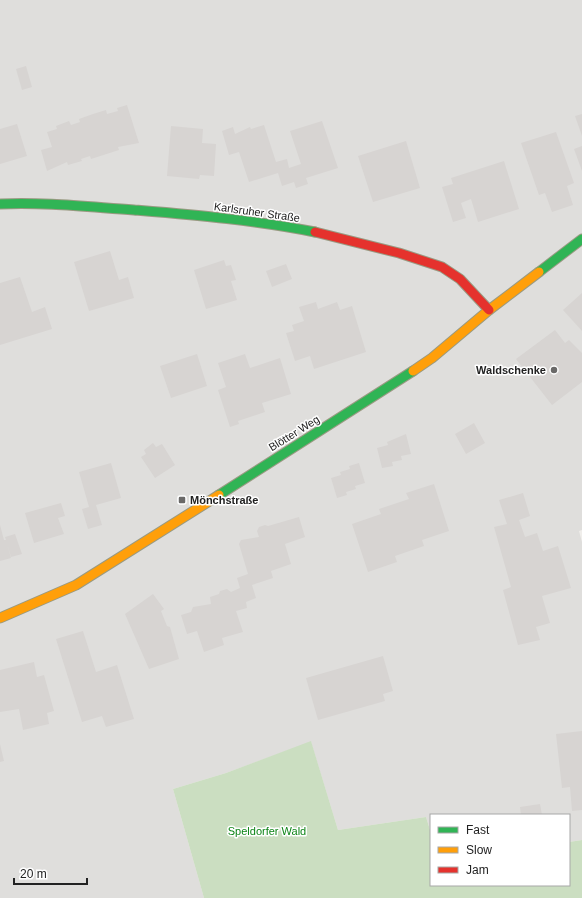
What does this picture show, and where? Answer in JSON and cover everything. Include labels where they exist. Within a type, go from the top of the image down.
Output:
[{"type":"street","name":"Karlsruher Straße","points":[[0,204],[28,203],[209,216],[324,234],[386,249],[430,263],[455,274],[489,310]]},
{"type":"street","name":"Blötter Weg","points":[[0,618],[76,585],[401,379],[432,358],[489,310],[582,239]]},
{"type":"shaded area","points":[[0,0],[582,0],[582,530],[579,531],[582,542],[582,840],[570,842],[570,814],[430,814],[430,830],[426,817],[338,830],[311,742],[226,773],[173,789],[204,898],[0,898]]},
{"type":"green space","name":"Speldorfer Wald","points":[[311,741],[338,830],[426,817],[430,830],[430,886],[570,886],[570,842],[582,840],[582,898],[204,898],[173,789],[226,773]]},
{"type":"building","points":[[26,66],[32,87],[22,90],[16,69]]},
{"type":"building","points":[[127,105],[139,143],[118,147],[119,150],[91,159],[90,156],[81,159],[82,161],[68,165],[67,162],[47,171],[41,150],[52,147],[47,132],[57,129],[56,126],[69,121],[71,125],[80,122],[79,119],[93,114],[106,110],[107,114],[118,111],[117,108]]},
{"type":"building","points":[[582,114],[582,136],[575,116]]},
{"type":"building","points":[[322,121],[338,168],[306,178],[308,184],[296,188],[294,182],[282,186],[278,173],[249,182],[239,152],[229,155],[222,131],[233,127],[235,134],[250,127],[251,129],[264,125],[276,162],[287,159],[289,168],[301,164],[290,131]]},
{"type":"building","points":[[17,124],[27,156],[0,164],[0,129]]},
{"type":"building","points":[[171,126],[203,129],[202,143],[216,144],[214,176],[200,175],[199,179],[167,176]]},
{"type":"building","points":[[556,132],[574,183],[567,186],[573,205],[552,212],[545,193],[539,195],[521,143]]},
{"type":"building","points":[[406,141],[420,188],[373,202],[358,156]]},
{"type":"building","points":[[582,146],[582,171],[574,149]]},
{"type":"building","points":[[504,161],[519,209],[478,222],[471,199],[461,203],[466,218],[453,222],[442,187],[453,184],[451,178]]},
{"type":"building","points":[[110,251],[119,280],[128,277],[134,298],[89,311],[74,262]]},
{"type":"building","points":[[224,260],[226,266],[231,265],[236,280],[231,281],[237,300],[206,309],[194,270]]},
{"type":"building","points":[[286,264],[292,279],[272,287],[266,271]]},
{"type":"building","points":[[20,277],[32,312],[45,307],[52,329],[0,345],[0,283]]},
{"type":"building","points":[[582,293],[582,331],[563,310]]},
{"type":"building","points":[[316,302],[318,309],[337,302],[340,310],[352,306],[366,352],[314,369],[310,356],[295,361],[286,333],[294,331],[292,325],[304,321],[299,307]]},
{"type":"building","name":"Waldschenke","points":[[555,330],[565,343],[569,340],[582,353],[582,382],[552,405],[516,359]]},
{"type":"building","points":[[197,354],[207,386],[171,398],[160,366]]},
{"type":"building","points":[[245,354],[250,368],[280,358],[291,394],[262,403],[265,412],[238,421],[239,424],[230,427],[218,390],[226,387],[218,363]]},
{"type":"building","points":[[474,423],[485,443],[466,454],[455,434]]},
{"type":"building","points":[[406,434],[411,454],[401,456],[402,460],[392,462],[393,466],[382,468],[377,448],[388,445],[387,442]]},
{"type":"building","points":[[153,443],[156,447],[162,444],[175,465],[155,478],[141,457],[146,454],[144,450]]},
{"type":"building","points":[[111,463],[121,498],[96,505],[102,525],[88,529],[82,509],[89,507],[79,472]]},
{"type":"building","points":[[359,463],[365,483],[355,486],[356,489],[346,492],[347,495],[337,498],[331,478],[341,475],[340,472],[350,469],[349,466]]},
{"type":"building","points":[[434,484],[449,531],[422,540],[424,546],[395,556],[397,562],[368,572],[352,524],[381,514],[379,509],[409,499],[406,493]]},
{"type":"building","points":[[523,493],[530,516],[519,520],[525,537],[537,533],[543,551],[558,546],[571,588],[542,596],[550,623],[536,627],[540,640],[518,645],[503,590],[511,587],[494,527],[507,524],[499,500]]},
{"type":"building","points":[[61,503],[65,516],[58,518],[64,534],[34,543],[25,513]]},
{"type":"building","points":[[299,517],[305,537],[285,544],[291,564],[271,571],[273,578],[252,585],[256,598],[246,602],[247,608],[236,611],[243,632],[222,638],[224,645],[204,652],[197,631],[187,634],[181,615],[191,612],[193,607],[211,604],[210,597],[219,594],[220,591],[227,589],[231,592],[240,588],[237,578],[248,574],[239,544],[241,540],[259,537],[257,531],[259,527],[265,525],[268,526]]},
{"type":"building","points":[[0,525],[4,540],[6,540],[5,537],[15,534],[22,554],[11,557],[7,544],[11,558],[0,561]]},
{"type":"building","points":[[153,594],[164,609],[161,611],[167,626],[170,627],[179,659],[149,669],[125,614]]},
{"type":"building","points":[[83,631],[96,672],[117,665],[134,719],[106,727],[102,716],[82,722],[56,639]]},
{"type":"building","points":[[383,656],[393,691],[383,694],[385,701],[318,720],[306,678]]},
{"type":"building","points":[[34,662],[37,677],[44,675],[54,711],[47,713],[49,724],[23,730],[19,709],[0,712],[0,670]]},
{"type":"building","points":[[582,731],[582,810],[572,811],[570,787],[562,788],[556,734]]},
{"type":"building","points":[[0,744],[4,761],[0,762]]},
{"type":"building","points":[[540,804],[542,814],[521,814],[520,807]]},
{"type":"traffic: fast","points":[[0,204],[67,205],[225,218],[315,232]]},
{"type":"traffic: fast","points":[[539,272],[582,239]]},
{"type":"traffic: fast","points":[[219,495],[413,371]]},
{"type":"traffic: slow","points":[[413,371],[432,358],[489,310],[539,272]]},
{"type":"traffic: slow","points":[[0,618],[76,585],[219,495]]},
{"type":"traffic: jam","points":[[315,232],[399,253],[442,267],[460,279],[489,310]]},
{"type":"place","name":"Waldschenke","points":[[554,370]]},
{"type":"place","name":"Mönchstraße","points":[[182,500]]}]
